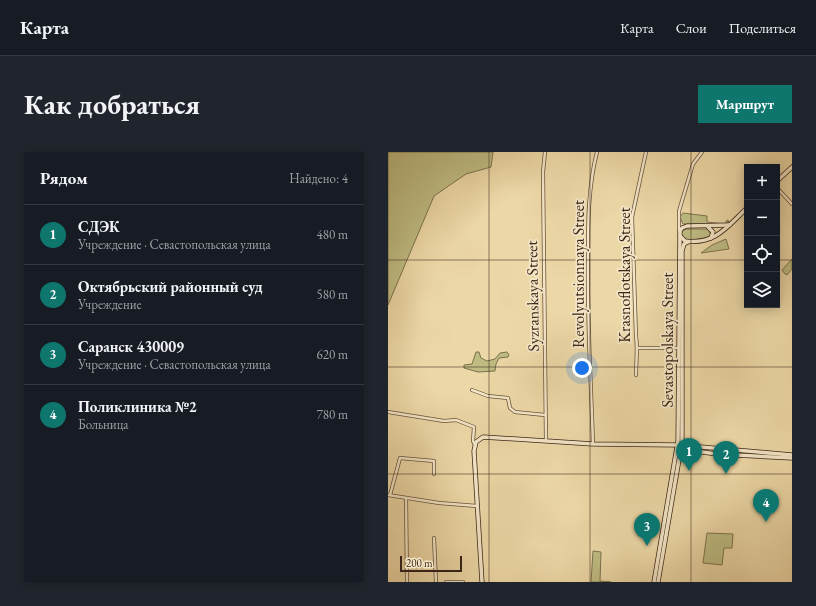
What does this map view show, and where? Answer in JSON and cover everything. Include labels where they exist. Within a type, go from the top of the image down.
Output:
[{"type":"street","name":"Syzranskaya Street","points":[[545,152],[543,172],[546,441]]},
{"type":"street","name":"Revolyutsionnaya Street","points":[[593,444],[588,322],[588,217],[596,152]]},
{"type":"street","name":"Krasnoflotskaya Street","points":[[636,375],[636,352],[638,348],[636,336],[632,217],[646,152]]},
{"type":"street","points":[[702,152],[693,164],[679,211],[679,233],[683,240],[688,242],[709,240],[726,230],[744,211]]},
{"type":"street","points":[[780,179],[792,167]]},
{"type":"street","points":[[780,191],[792,204]]},
{"type":"street","points":[[679,221],[684,227]]},
{"type":"street","points":[[679,233],[684,227],[730,225]]},
{"type":"street","points":[[706,226],[713,232],[709,240]]},
{"type":"street","name":"Sevastopolskaya Street","points":[[678,447],[680,406],[679,233]]},
{"type":"street","name":"Sevastopolskaya Street","points":[[680,348],[682,251],[684,244],[688,242]]},
{"type":"street","points":[[638,348],[680,348]]},
{"type":"street","points":[[472,390],[488,396],[508,398],[510,408],[515,412],[546,415]]},
{"type":"street","points":[[388,412],[444,420],[456,420],[474,427],[473,441],[475,444],[482,582]]},
{"type":"street","points":[[475,444],[479,439],[488,436],[593,444],[678,447],[792,458]]},
{"type":"street","points":[[654,582],[678,447]]},
{"type":"street","points":[[658,582],[678,447]]},
{"type":"street","points":[[765,455],[792,455]]},
{"type":"street","points":[[434,474],[434,461],[400,458],[389,495],[439,503],[477,506]]},
{"type":"street","points":[[406,498],[407,582]]},
{"type":"street","points":[[434,538],[436,582]]},
{"type":"street","points":[[446,582],[463,582]]},
{"type":"shaded area","points":[[388,152],[493,152],[491,167],[466,174],[434,196],[388,305]]},
{"type":"shaded area","points":[[683,213],[707,216],[707,222],[725,224],[683,224],[680,217]]},
{"type":"shaded area","points":[[686,229],[708,229],[711,235],[707,240],[686,240],[682,238],[681,232]]},
{"type":"shaded area","points":[[726,239],[729,249],[701,253],[712,245]]},
{"type":"shaded area","points":[[792,259],[792,269],[787,275],[782,270]]},
{"type":"shaded area","points":[[476,352],[479,352],[481,358],[487,361],[495,359],[500,353],[507,352],[509,355],[508,357],[499,358],[495,371],[478,372],[464,368],[464,365],[472,364]]},
{"type":"shaded area","points":[[707,533],[733,534],[732,548],[724,548],[722,565],[703,563]]},
{"type":"shaded area","points":[[593,551],[601,552],[600,581],[611,582],[591,582]]},
{"type":"place","name":"СДЭК","points":[[689,471]]},
{"type":"place","name":"Октябрьский районный суд","points":[[726,474]]},
{"type":"place","name":"Поликлиника №2","points":[[766,522]]},
{"type":"place","name":"Саранск 430009","points":[[647,546]]}]
